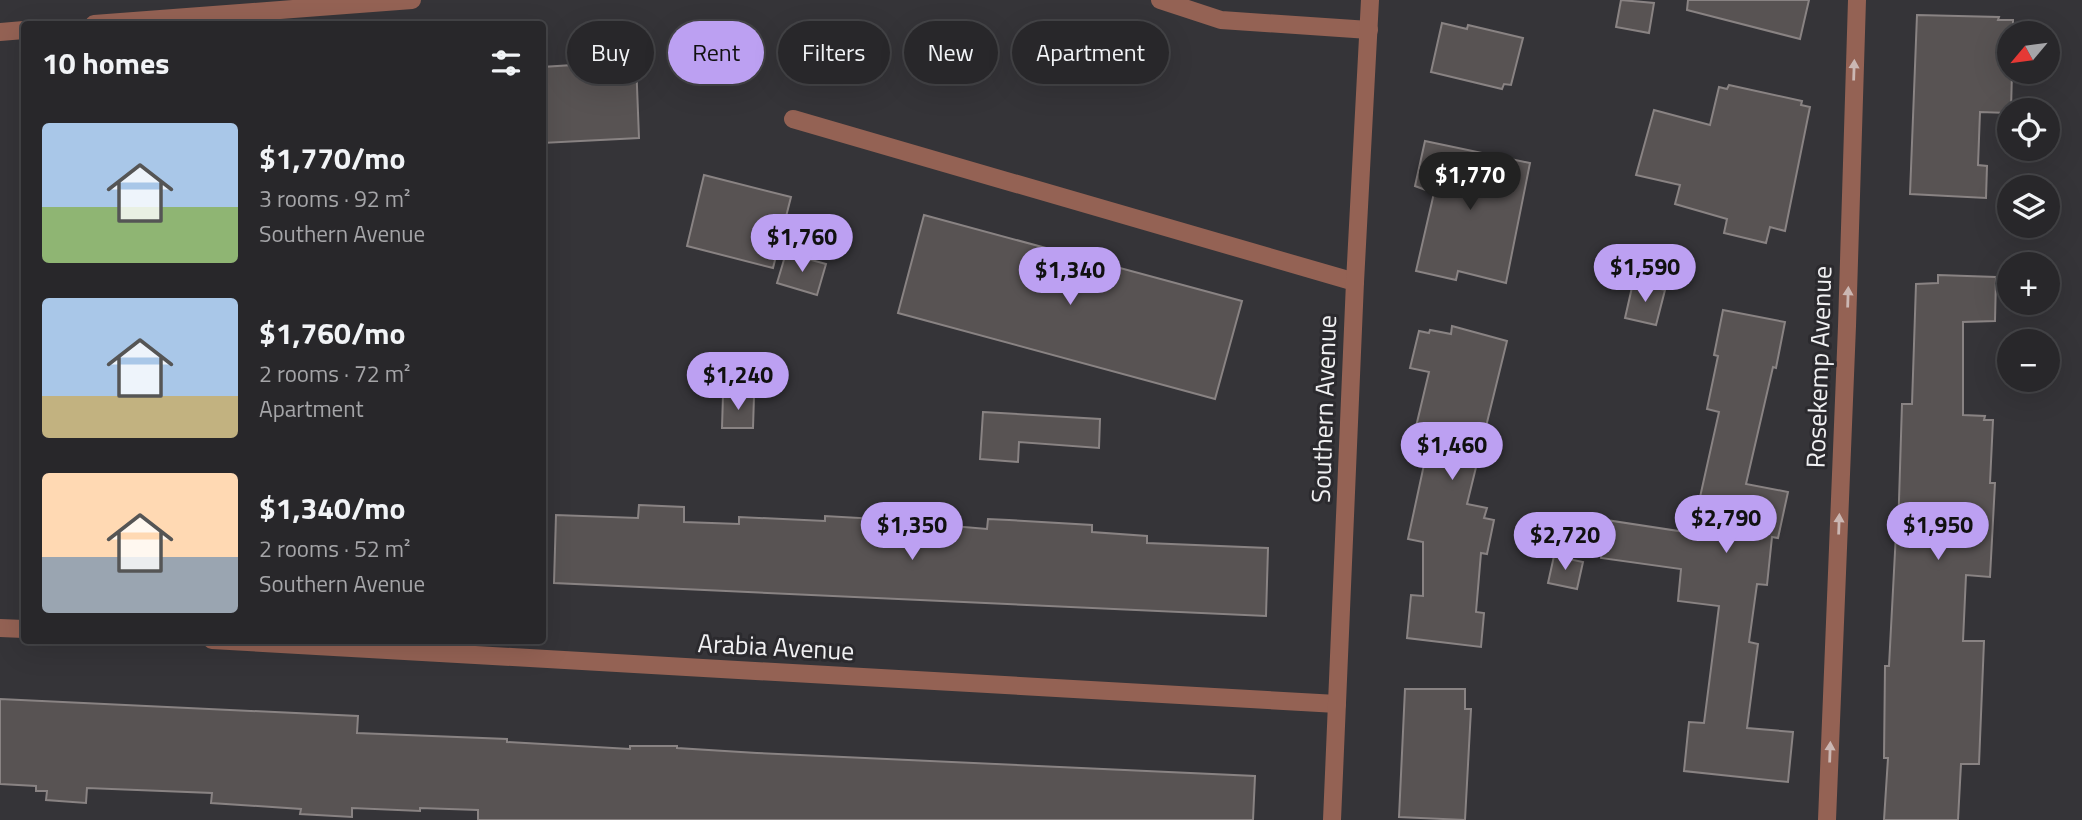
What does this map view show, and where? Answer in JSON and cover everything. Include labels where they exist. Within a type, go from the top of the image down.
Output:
[{"type":"street","points":[[134,21],[412,0]]},
{"type":"street","points":[[1160,0],[1220,20],[1369,30]]},
{"type":"street","name":"Southern Avenue","points":[[1332,820],[1370,0]]},
{"type":"street","name":"Rosekemp Avenue","points":[[1827,820],[1857,0]]},
{"type":"street","points":[[0,32],[21,30]]},
{"type":"street","points":[[793,119],[1355,282]]},
{"type":"street","points":[[0,628],[21,629]]},
{"type":"street","name":"Arabia Avenue","points":[[282,644],[1337,704]]},
{"type":"building","points":[[1621,0],[1654,3],[1649,33],[1616,27]]},
{"type":"building","points":[[1688,0],[1809,0],[1800,39],[1687,10]]},
{"type":"building","points":[[1917,15],[1999,17],[1998,20],[2013,20],[1997,21],[1997,84],[2012,84],[2011,98],[1997,98],[1997,113],[1980,112],[1978,165],[1987,166],[1986,198],[1910,194]]},
{"type":"building","points":[[1442,23],[1467,29],[1468,25],[1523,38],[1511,85],[1504,84],[1502,89],[1431,72]]},
{"type":"building","points":[[567,65],[567,84],[637,84],[639,138],[546,143],[546,67]]},
{"type":"building","points":[[1729,85],[1802,101],[1801,105],[1810,107],[1785,231],[1770,227],[1766,243],[1724,233],[1727,219],[1675,204],[1680,185],[1636,175],[1654,110],[1710,125],[1719,87],[1727,89]]},
{"type":"building","points":[[1425,141],[1530,163],[1506,283],[1458,271],[1456,280],[1416,271],[1434,193],[1415,186]]},
{"type":"building","points":[[704,175],[791,197],[773,268],[687,246]]},
{"type":"building","points":[[924,215],[1242,301],[1215,399],[898,313]]},
{"type":"building","points":[[786,253],[826,264],[817,295],[777,283]]},
{"type":"building","points":[[1938,275],[1996,277],[1995,321],[1963,322],[1963,415],[1985,416],[1984,420],[1993,420],[1990,483],[1995,483],[1990,577],[1966,575],[1963,641],[1984,641],[1979,764],[1961,764],[1958,820],[1884,820],[1888,758],[1884,758],[1885,666],[1889,666],[1898,533],[1902,404],[1912,404],[1916,284],[1938,283]]},
{"type":"building","points":[[1633,283],[1665,290],[1656,325],[1625,318]]},
{"type":"building","points":[[1723,310],[1785,322],[1746,484],[1788,492],[1778,538],[1772,537],[1767,585],[1757,584],[1749,642],[1758,644],[1747,728],[1793,732],[1788,782],[1684,771],[1689,722],[1704,723],[1719,606],[1678,601],[1681,569],[1601,558],[1606,520],[1692,533],[1719,412],[1707,409],[1718,356],[1714,355]]},
{"type":"building","points":[[1452,326],[1507,341],[1467,504],[1487,508],[1484,518],[1494,520],[1487,554],[1481,553],[1476,612],[1484,613],[1481,647],[1407,638],[1411,595],[1423,596],[1423,542],[1408,539],[1425,460],[1409,456],[1429,372],[1410,368],[1419,331],[1451,334]]},
{"type":"building","points":[[723,395],[754,396],[753,428],[722,428]]},
{"type":"building","points":[[983,412],[1100,419],[1099,448],[1019,442],[1018,462],[980,459]]},
{"type":"building","points":[[639,505],[684,507],[684,522],[739,524],[739,517],[825,521],[825,516],[929,522],[987,529],[988,519],[1092,525],[1092,532],[1147,536],[1147,543],[1268,548],[1266,616],[554,583],[556,515],[638,518]]},
{"type":"building","points":[[1554,556],[1583,562],[1577,589],[1548,583]]},
{"type":"building","points":[[1405,689],[1465,689],[1465,709],[1471,709],[1465,820],[1399,817]]},
{"type":"building","points":[[0,699],[358,716],[357,733],[507,739],[507,742],[630,749],[630,746],[677,746],[757,753],[1255,776],[1253,820],[478,820],[478,810],[420,808],[420,811],[352,808],[352,817],[300,814],[301,809],[211,803],[212,793],[87,788],[86,803],[46,800],[47,791],[36,791],[36,786],[0,784]]}]
